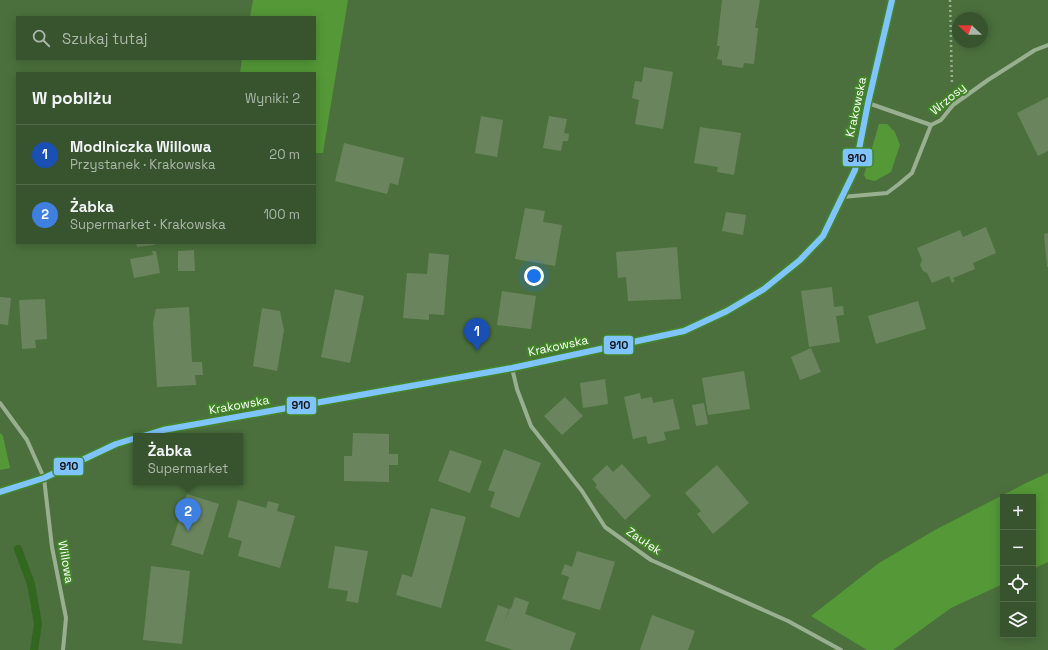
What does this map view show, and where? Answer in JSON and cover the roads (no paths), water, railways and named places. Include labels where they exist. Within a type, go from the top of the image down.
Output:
[{"type":"street","name":"Krakowska","points":[[153,433],[512,368],[684,331],[727,311],[764,289],[800,260],[822,236],[855,170],[868,103],[892,0]]},
{"type":"street","name":"Wrzosy","points":[[841,197],[887,193],[912,173],[931,125],[941,120],[953,105],[988,80],[1035,50],[1048,45]]},
{"type":"street","points":[[868,103],[931,125]]},
{"type":"street","name":"Zaułek","points":[[512,368],[517,389],[531,426],[582,492],[605,527],[651,560],[788,621],[841,650]]},
{"type":"street","name":"Willowa","points":[[0,403],[27,440],[44,478],[52,547],[66,618],[63,650]]},
{"type":"street","points":[[0,492],[44,478],[116,444],[133,439]]},
{"type":"waterway","points":[[18,549],[31,584],[38,624],[34,650]]},
{"type":"place","name":"Modlniczka Willowa","points":[[477,351]]},
{"type":"place","name":"Żabka","points":[[188,531]]}]
